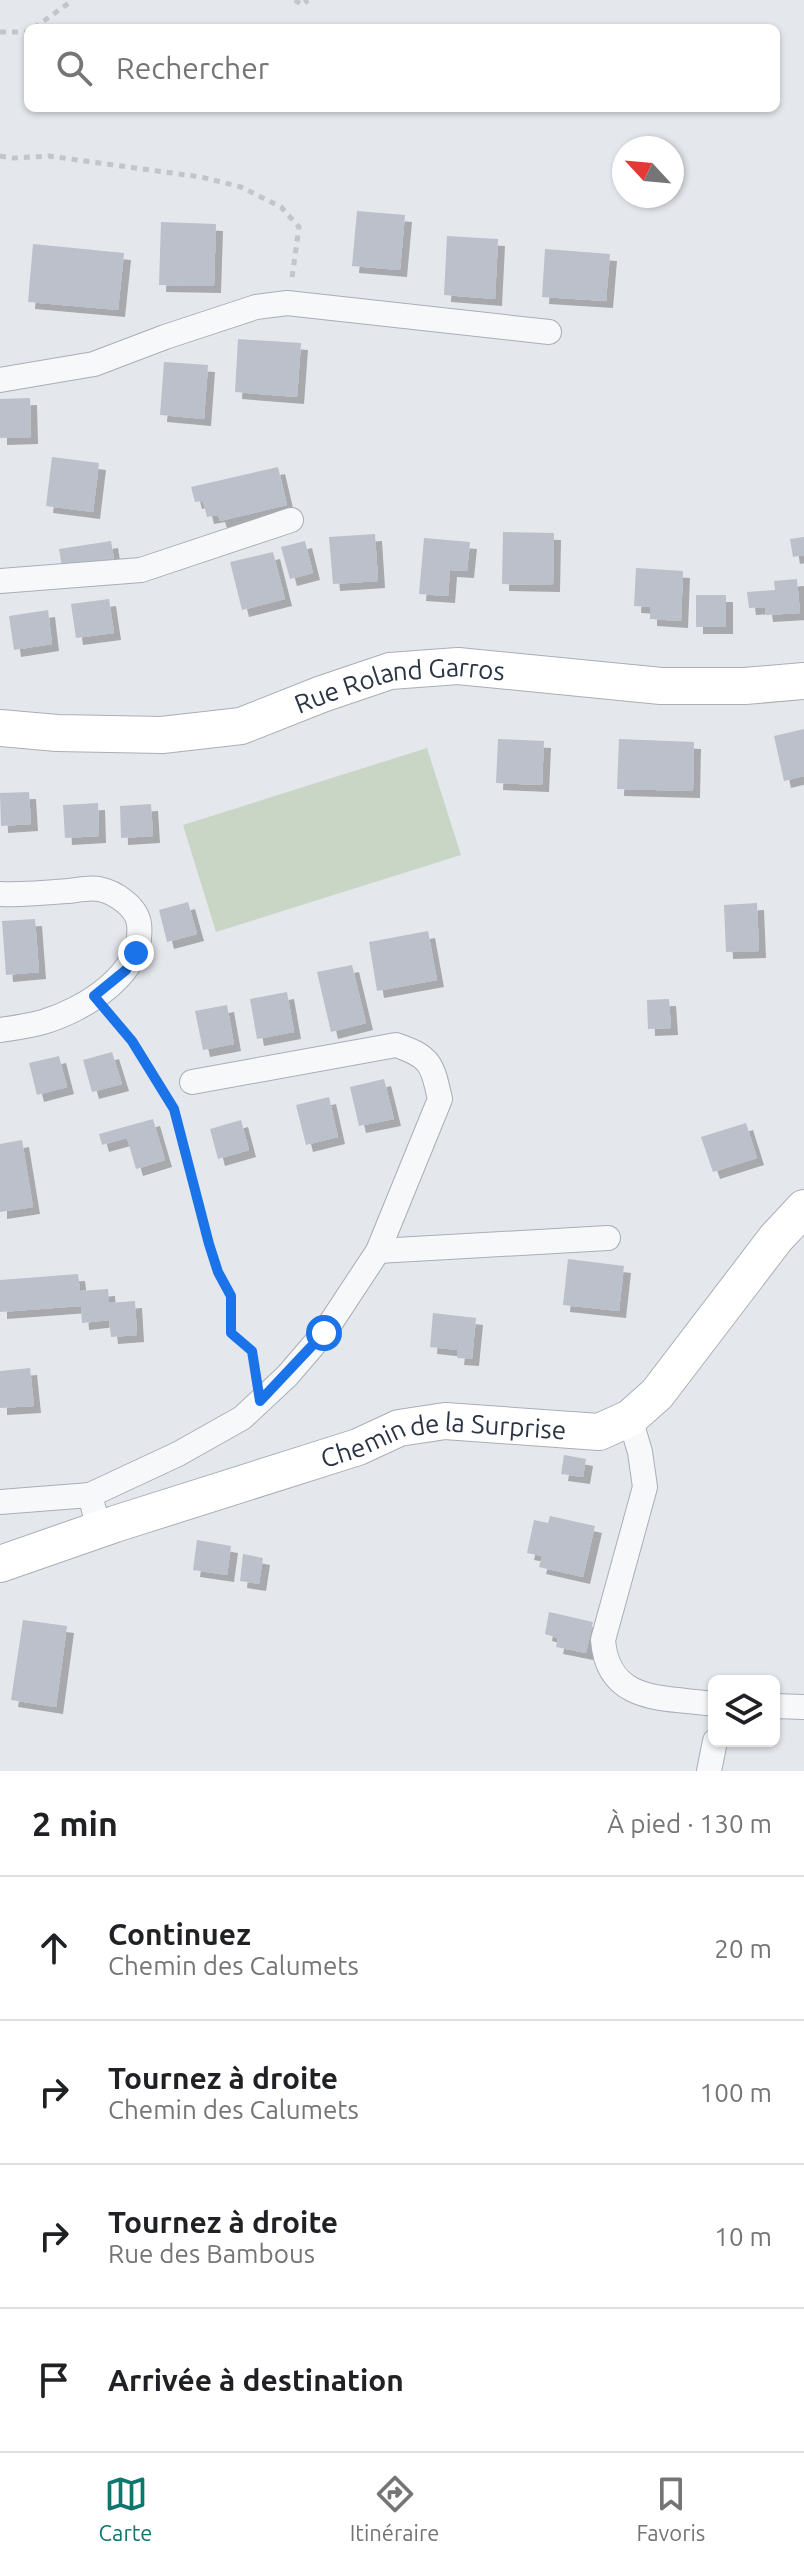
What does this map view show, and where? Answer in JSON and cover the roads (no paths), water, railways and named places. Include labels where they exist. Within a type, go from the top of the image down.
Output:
[{"type":"main road","name":"Rue Roland Garros","points":[[0,728],[57,733],[162,735],[241,726],[390,671],[458,666],[661,686],[745,686],[804,681]]},
{"type":"main road","name":"Chemin de la Surprise","points":[[0,1564],[99,1529],[358,1447],[399,1428],[445,1421],[599,1432],[630,1418],[657,1394],[776,1238],[804,1208]]},
{"type":"street","points":[[0,380],[94,364],[243,311],[287,303],[549,332]]},
{"type":"street","points":[[0,581],[141,570],[291,520]]},
{"type":"street","points":[[0,894],[98,888],[128,905],[138,918],[140,937],[136,953],[126,970],[94,996],[43,1022],[0,1030]]},
{"type":"street","points":[[0,1502],[90,1495],[178,1454],[242,1418],[324,1333],[378,1251],[440,1099],[434,1073],[421,1054],[396,1045],[192,1082]]},
{"type":"street","points":[[378,1251],[608,1238]]},
{"type":"street","points":[[630,1418],[640,1452],[645,1487],[603,1640],[605,1661],[615,1679],[636,1693],[708,1703]]},
{"type":"street","points":[[90,1495],[99,1529]]},
{"type":"street","points":[[780,1706],[804,1707]]},
{"type":"street","points":[[709,1771],[714,1747]]}]
